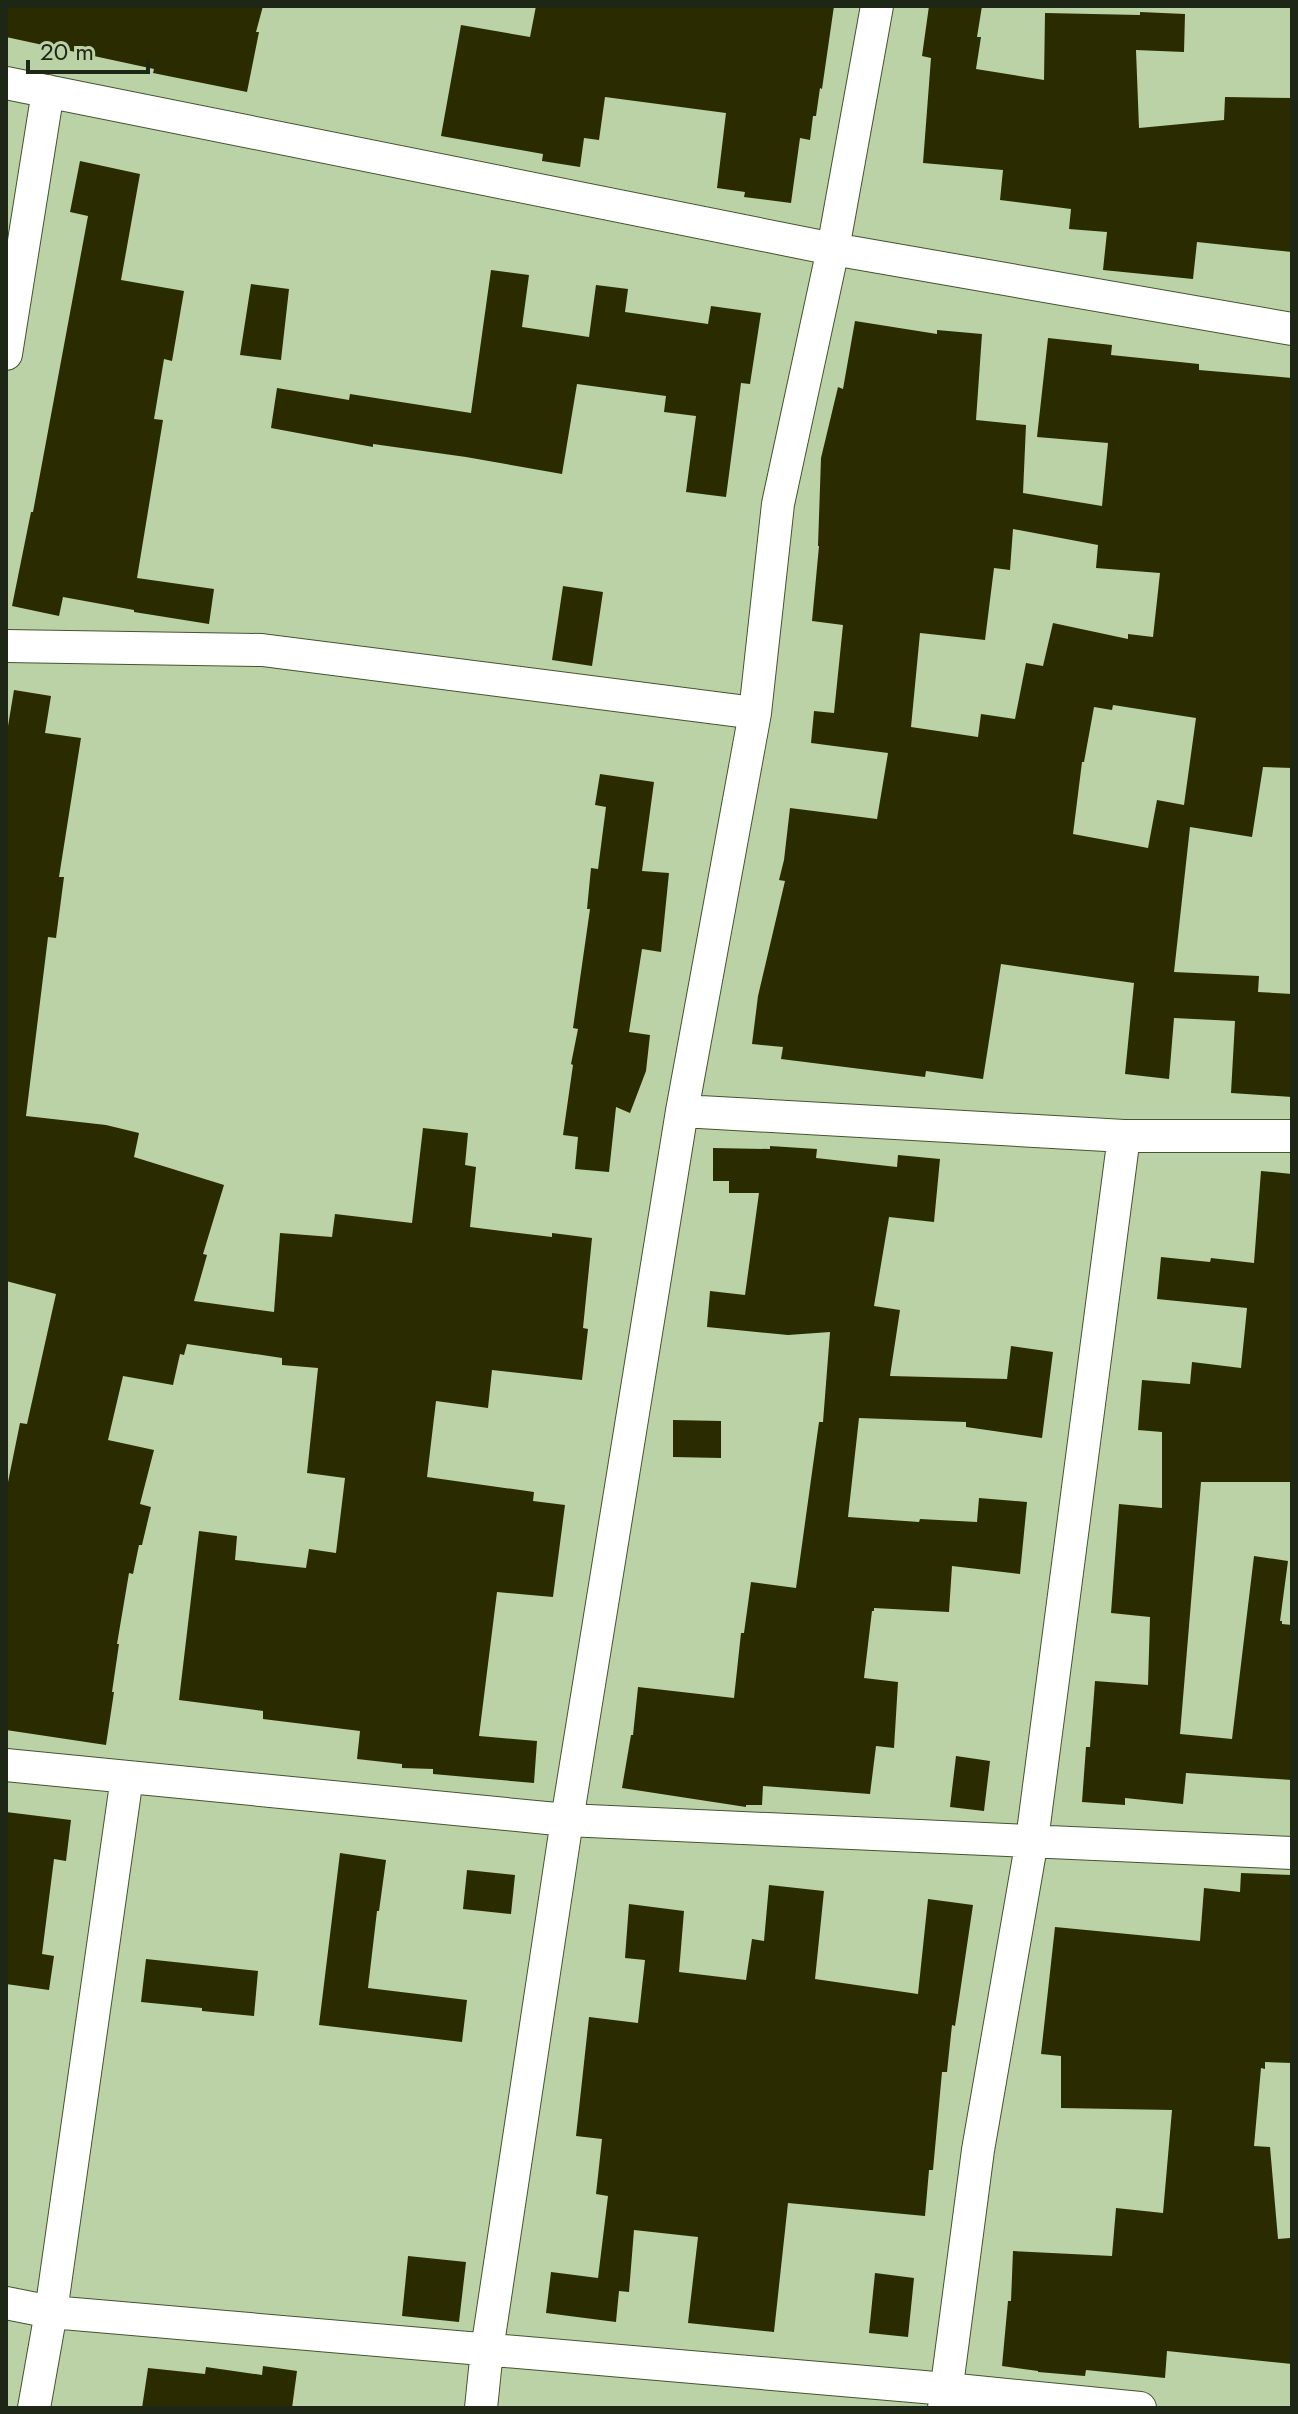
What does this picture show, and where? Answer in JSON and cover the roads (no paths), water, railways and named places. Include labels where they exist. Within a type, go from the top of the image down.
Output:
[{"type":"street","points":[[481,2408],[487,2350],[567,1820],[682,1111],[755,713],[778,504],[833,249],[877,6]]},
{"type":"street","points":[[6,83],[833,249],[1292,329]]},
{"type":"street","points":[[6,354],[48,91]]},
{"type":"street","points":[[6,646],[262,650],[755,713]]},
{"type":"street","points":[[682,1111],[1124,1136],[1292,1136]]},
{"type":"street","points":[[946,2398],[978,2150],[1032,1840],[1124,1136]]},
{"type":"street","points":[[6,1765],[567,1820],[1292,1853]]},
{"type":"street","points":[[34,2408],[51,2312],[127,1777]]},
{"type":"street","points":[[6,2303],[51,2312],[487,2350],[946,2398],[1140,2408]]}]
